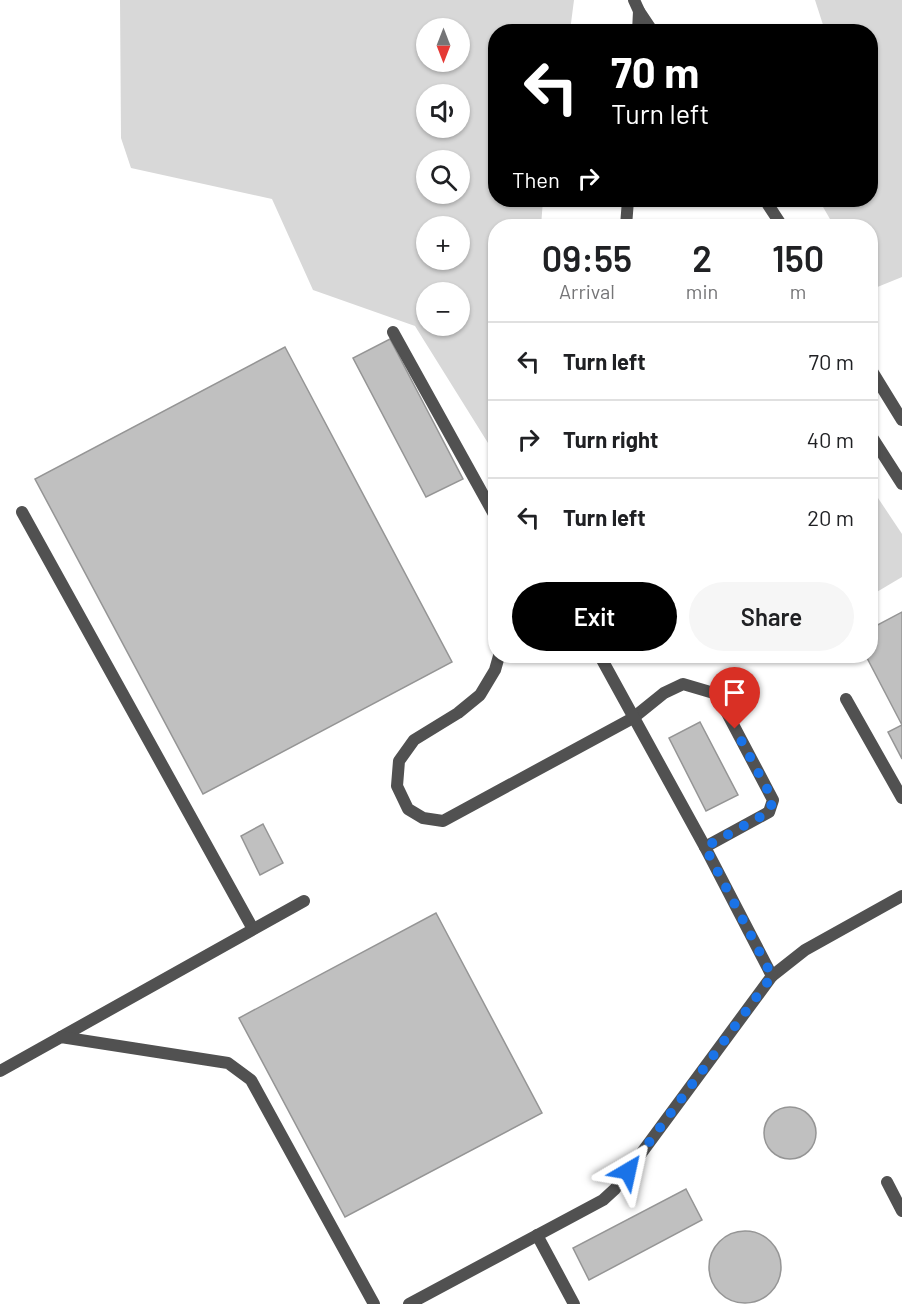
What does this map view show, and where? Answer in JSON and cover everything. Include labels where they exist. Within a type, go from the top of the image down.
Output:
[{"type":"lane","points":[[636,6],[637,24]]},
{"type":"lane","points":[[636,6],[648,24]]},
{"type":"lane","points":[[393,332],[488,503]]},
{"type":"lane","points":[[878,383],[902,420]]},
{"type":"lane","points":[[878,446],[902,484]]},
{"type":"lane","points":[[22,512],[254,929]]},
{"type":"lane","points":[[497,663],[480,695],[458,713],[414,740],[399,761],[397,786],[408,809],[423,818],[443,821],[633,718],[664,693],[682,684],[717,694],[773,800],[769,812],[705,847]]},
{"type":"lane","points":[[604,663],[705,847],[772,976]]},
{"type":"lane","points":[[846,699],[902,798]]},
{"type":"lane","points":[[409,1304],[603,1200],[615,1189],[772,976],[806,950],[902,896]]},
{"type":"lane","points":[[0,1071],[304,901]]},
{"type":"lane","points":[[61,1037],[228,1063],[251,1080],[374,1304]]},
{"type":"lane","points":[[887,1182],[902,1211]]},
{"type":"lane","points":[[537,1235],[574,1304]]},
{"type":"shaded area","points":[[120,0],[574,0],[571,24],[488,24],[488,207],[542,207],[542,219],[488,219],[488,443],[421,336],[470,336],[470,282],[416,282],[416,328],[313,290],[272,199],[131,168],[121,138]]},
{"type":"shaded area","points":[[815,0],[902,0],[902,277],[878,287],[878,219],[830,219],[823,207],[878,207],[878,24],[823,24]]},
{"type":"shaded area","points":[[878,498],[902,534],[902,577],[878,591]]},
{"type":"building","points":[[390,339],[463,479],[426,497],[353,358]]},
{"type":"building","points":[[285,347],[452,662],[203,794],[35,479]]},
{"type":"building","points":[[902,612],[902,725],[870,663],[878,663],[878,625]]},
{"type":"building","points":[[700,722],[738,795],[706,811],[669,738]]},
{"type":"building","points":[[902,725],[902,759],[888,732]]},
{"type":"building","points":[[263,824],[283,863],[260,875],[241,836]]},
{"type":"building","points":[[436,913],[542,1113],[345,1217],[239,1018]]},
{"type":"building","points":[[785,1107],[795,1107],[804,1111],[812,1119],[816,1133],[812,1147],[804,1155],[795,1159],[785,1159],[776,1155],[768,1147],[764,1138],[764,1128],[768,1119],[776,1111]]},
{"type":"building","points":[[686,1189],[702,1220],[589,1280],[573,1248]]},
{"type":"building","points":[[752,1231],[771,1241],[779,1253],[781,1267],[779,1281],[771,1293],[759,1301],[738,1303],[719,1293],[711,1281],[709,1260],[719,1241],[731,1233]]},
{"type":"route","points":[[628,1171],[772,976],[705,847],[769,812],[773,800],[735,729]]}]
